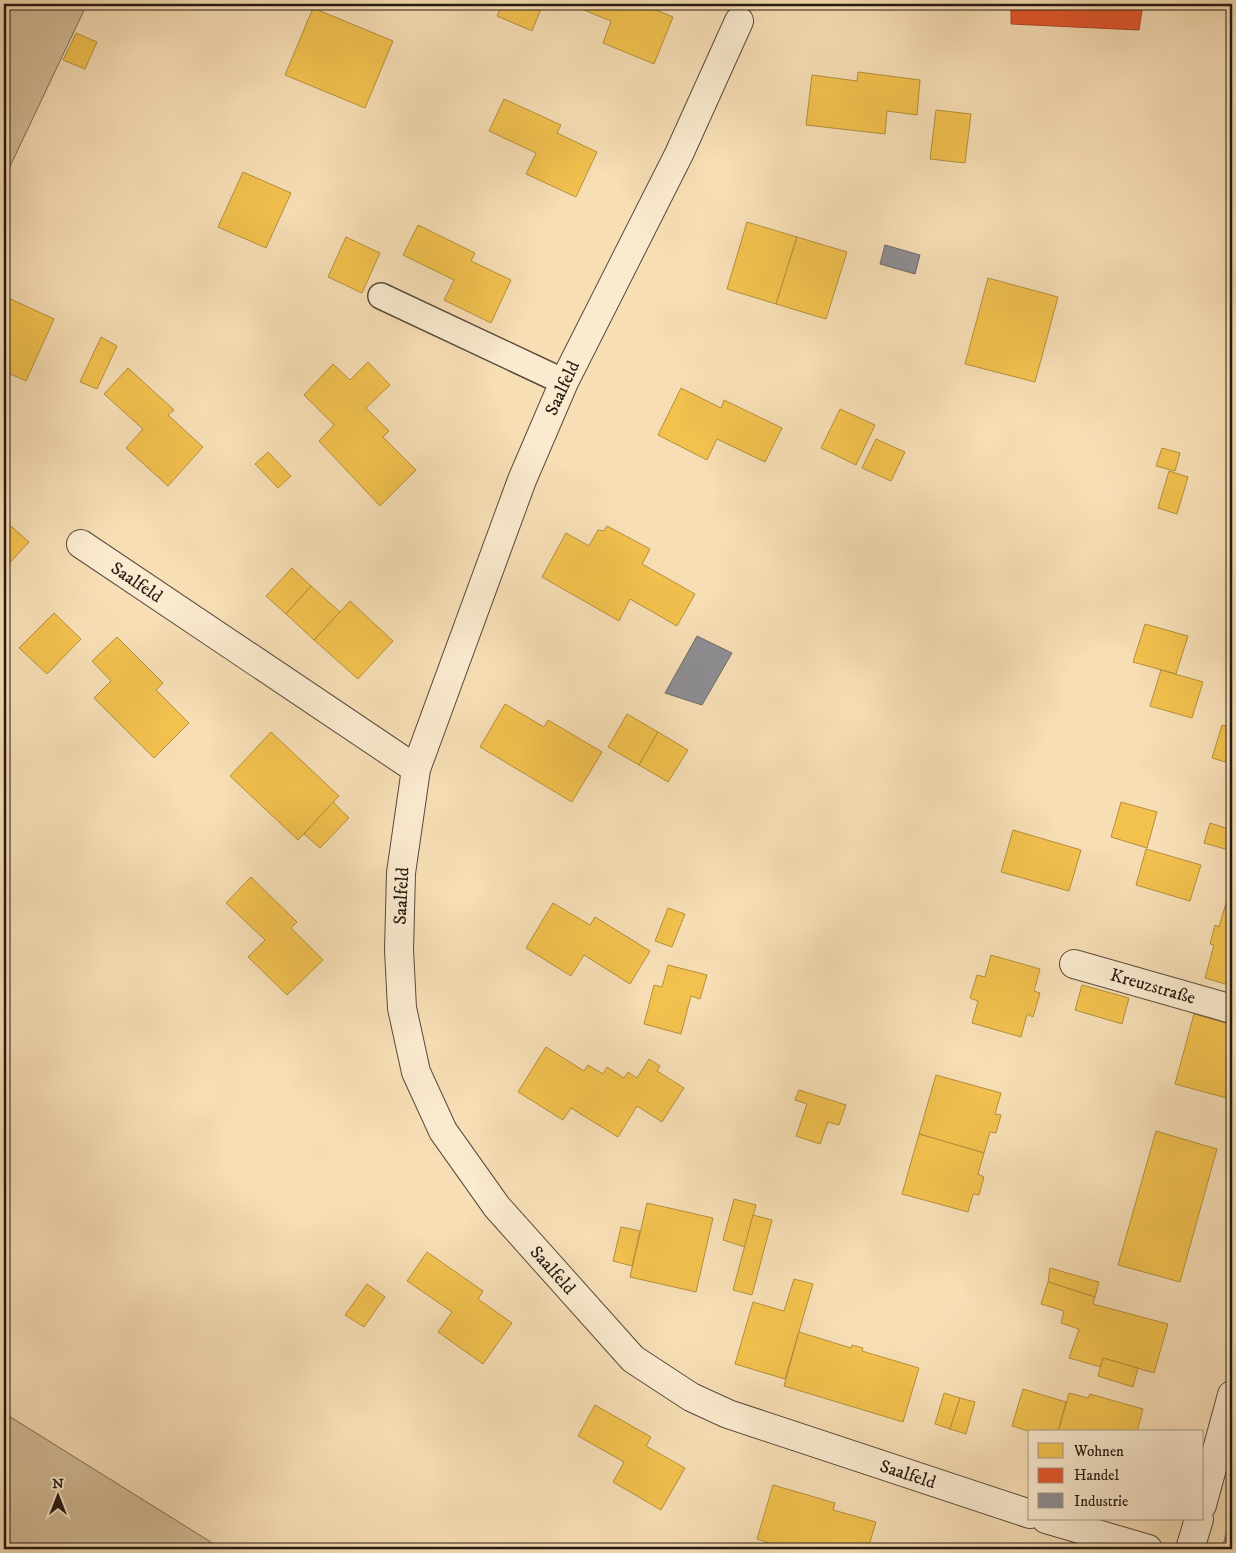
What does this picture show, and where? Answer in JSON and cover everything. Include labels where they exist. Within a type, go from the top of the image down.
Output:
[{"type":"street","name":"Saalfeld","points":[[739,21],[679,154],[564,382],[522,480],[416,769],[401,873],[399,950],[402,1008],[416,1072],[443,1131],[497,1207],[633,1359],[690,1397],[728,1414],[1028,1513]]},
{"type":"street","name":"Saalfeld","points":[[81,544],[416,769]]},
{"type":"street","name":"Kreuzstraße","points":[[1074,964],[1232,1009]]},
{"type":"street","points":[[1204,1499],[1232,1395]]},
{"type":"street","points":[[1049,1520],[1148,1549]]},
{"type":"street","points":[[1190,1549],[1198,1520]]},
{"type":"lane","points":[[380,296],[564,382]]},
{"type":"shaded area","points":[[4,4],[87,4],[4,179]]},
{"type":"shaded area","points":[[4,1413],[222,1549],[4,1549]]},
{"type":"shaded area","points":[[1232,1512],[1232,1549],[1222,1549]]},
{"type":"building: Wohnen","points":[[502,4],[543,4],[532,31],[497,16]]},
{"type":"building: Wohnen","points":[[569,4],[642,4],[673,17],[654,64],[603,43],[611,21]]},
{"type":"building: Wohnen","points":[[313,8],[393,41],[365,108],[285,75]]},
{"type":"building: Wohnen","points":[[76,33],[97,42],[85,69],[63,60]]},
{"type":"building: Wohnen","points":[[858,72],[920,80],[917,115],[887,111],[885,134],[806,125],[812,75],[857,81]]},
{"type":"building: Wohnen","points":[[504,99],[561,125],[557,133],[597,152],[576,197],[526,174],[536,153],[489,131]]},
{"type":"building: Wohnen","points":[[936,110],[971,114],[965,163],[930,159]]},
{"type":"building: Wohnen","points":[[243,172],[291,193],[266,248],[218,227]]},
{"type":"building: Wohnen","points":[[747,222],[797,237],[776,304],[727,289]]},
{"type":"building: Wohnen","points":[[418,225],[475,253],[471,261],[511,280],[491,323],[444,300],[454,280],[403,255]]},
{"type":"building: Wohnen","points":[[346,237],[380,253],[362,293],[328,277]]},
{"type":"building: Wohnen","points":[[797,237],[847,252],[826,319],[776,304]]},
{"type":"building: Wohnen","points":[[988,278],[1058,297],[1035,382],[965,364]]},
{"type":"building: Wohnen","points":[[4,296],[54,319],[26,381],[4,371]]},
{"type":"building: Wohnen","points":[[101,337],[117,346],[97,389],[80,382]]},
{"type":"building: Wohnen","points":[[368,362],[390,385],[366,408],[389,431],[383,437],[416,470],[380,506],[319,441],[334,425],[304,395],[333,364],[350,380]]},
{"type":"building: Wohnen","points":[[128,368],[174,410],[168,415],[203,447],[168,486],[126,448],[143,429],[104,394]]},
{"type":"building: Wohnen","points":[[681,388],[721,408],[724,400],[782,428],[765,462],[717,439],[707,460],[658,435]]},
{"type":"building: Wohnen","points":[[840,409],[875,425],[856,465],[821,448]]},
{"type":"building: Wohnen","points":[[876,439],[905,452],[891,481],[862,468]]},
{"type":"building: Wohnen","points":[[1162,448],[1180,453],[1175,471],[1156,466]]},
{"type":"building: Wohnen","points":[[268,452],[291,476],[278,488],[255,464]]},
{"type":"building: Wohnen","points":[[1169,471],[1188,477],[1177,514],[1158,508]]},
{"type":"building: Wohnen","points":[[4,520],[29,542],[4,569]]},
{"type":"building: Wohnen","points":[[607,526],[650,549],[642,564],[695,594],[677,626],[630,599],[619,621],[542,577],[566,533],[589,546],[598,530],[604,531]]},
{"type":"building: Wohnen","points":[[292,568],[311,586],[286,614],[266,596]]},
{"type":"building: Wohnen","points":[[311,586],[340,612],[314,640],[286,614]]},
{"type":"building: Wohnen","points":[[350,601],[393,641],[358,679],[314,640]]},
{"type":"building: Wohnen","points":[[54,613],[81,639],[47,674],[19,648]]},
{"type":"building: Wohnen","points":[[1145,624],[1188,636],[1176,674],[1133,662]]},
{"type":"building: Wohnen","points":[[117,637],[163,683],[156,690],[189,723],[154,758],[94,698],[111,681],[92,661]]},
{"type":"building: Wohnen","points":[[1161,670],[1203,682],[1192,718],[1150,706]]},
{"type":"building: Wohnen","points":[[505,704],[544,727],[548,720],[602,752],[572,802],[480,747]]},
{"type":"building: Wohnen","points":[[627,714],[658,732],[639,765],[608,747]]},
{"type":"building: Wohnen","points":[[1222,725],[1232,728],[1232,764],[1212,758]]},
{"type":"building: Wohnen","points":[[271,732],[339,796],[298,840],[230,776]]},
{"type":"building: Wohnen","points":[[658,732],[688,750],[668,782],[639,765]]},
{"type":"building: Wohnen","points":[[333,802],[349,818],[320,848],[304,834]]},
{"type":"building: Wohnen","points":[[1121,802],[1157,812],[1147,848],[1111,837]]},
{"type":"building: Wohnen","points":[[1210,823],[1232,830],[1232,851],[1204,843]]},
{"type":"building: Wohnen","points":[[1013,830],[1081,850],[1069,891],[1001,872]]},
{"type":"building: Wohnen","points":[[1146,849],[1201,865],[1190,901],[1136,885]]},
{"type":"building: Wohnen","points":[[251,877],[297,922],[291,928],[323,960],[287,995],[248,957],[265,940],[226,903]]},
{"type":"building: Wohnen","points":[[1229,893],[1232,894],[1232,986],[1205,978],[1214,945],[1210,944],[1215,925],[1219,927]]},
{"type":"building: Wohnen","points":[[553,903],[590,925],[595,917],[650,951],[630,984],[584,955],[571,976],[526,948]]},
{"type":"building: Wohnen","points":[[668,908],[685,914],[672,947],[655,941]]},
{"type":"building: Wohnen","points":[[991,955],[1040,969],[1034,991],[1040,993],[1033,1017],[1027,1014],[1021,1037],[972,1023],[978,1001],[970,998],[977,975],[985,977]]},
{"type":"building: Wohnen","points":[[668,965],[707,975],[700,999],[691,996],[681,1034],[644,1024],[654,985],[662,987]]},
{"type":"building: Wohnen","points":[[1082,985],[1129,998],[1122,1024],[1075,1010]]},
{"type":"building: Wohnen","points":[[1194,1014],[1232,1025],[1232,1091],[1230,1099],[1175,1084]]},
{"type":"building: Wohnen","points":[[546,1047],[584,1071],[588,1065],[603,1074],[607,1067],[624,1078],[628,1072],[637,1078],[649,1059],[660,1066],[657,1071],[684,1088],[662,1122],[637,1106],[618,1137],[571,1108],[563,1120],[518,1092]]},
{"type":"building: Wohnen","points":[[936,1075],[1001,1093],[995,1114],[1001,1115],[996,1133],[990,1132],[984,1153],[919,1134]]},
{"type":"building: Wohnen","points":[[799,1090],[846,1105],[839,1125],[828,1122],[820,1144],[796,1136],[807,1104],[795,1100]]},
{"type":"building: Wohnen","points":[[1156,1131],[1217,1149],[1180,1282],[1118,1265]]},
{"type":"building: Wohnen","points":[[919,1134],[984,1153],[978,1174],[984,1177],[979,1195],[973,1194],[968,1212],[902,1194]]},
{"type":"building: Wohnen","points":[[734,1199],[756,1205],[745,1247],[723,1240]]},
{"type":"building: Wohnen","points":[[647,1203],[713,1218],[696,1292],[630,1277]]},
{"type":"building: Wohnen","points":[[753,1215],[772,1220],[752,1295],[733,1290]]},
{"type":"building: Wohnen","points":[[621,1227],[640,1231],[632,1266],[613,1261]]},
{"type":"building: Wohnen","points":[[427,1252],[483,1291],[478,1299],[512,1323],[483,1364],[438,1332],[452,1312],[407,1281]]},
{"type":"building: Wohnen","points":[[1050,1268],[1099,1282],[1095,1297],[1048,1282]]},
{"type":"building: Wohnen","points":[[794,1279],[813,1284],[785,1379],[735,1364],[753,1302],[784,1311]]},
{"type":"building: Wohnen","points":[[1048,1282],[1095,1297],[1093,1304],[1168,1324],[1154,1373],[1103,1358],[1101,1367],[1069,1358],[1079,1329],[1061,1323],[1064,1311],[1041,1304]]},
{"type":"building: Wohnen","points":[[367,1284],[385,1297],[364,1327],[345,1315]]},
{"type":"building: Wohnen","points":[[799,1332],[851,1348],[852,1345],[863,1348],[862,1351],[919,1368],[903,1422],[784,1386]]},
{"type":"building: Wohnen","points":[[1103,1358],[1138,1368],[1133,1387],[1098,1376]]},
{"type":"building: Wohnen","points":[[1023,1389],[1066,1402],[1059,1430],[1028,1431],[1012,1426]]},
{"type":"building: Wohnen","points":[[944,1393],[960,1398],[950,1429],[935,1424]]},
{"type":"building: Wohnen","points":[[1069,1393],[1088,1398],[1090,1394],[1143,1409],[1138,1430],[1059,1430]]},
{"type":"building: Wohnen","points":[[960,1398],[975,1402],[966,1434],[950,1429]]},
{"type":"building: Wohnen","points":[[595,1405],[651,1437],[646,1446],[685,1468],[661,1510],[613,1482],[624,1462],[578,1436]]},
{"type":"building: Wohnen","points":[[773,1485],[835,1503],[833,1510],[876,1522],[868,1549],[787,1549],[757,1539]]},
{"type":"building: Wohnen","points":[[972,1544],[990,1549],[971,1549]]},
{"type":"building: Handel","points":[[927,4],[982,4],[982,7],[927,8]]},
{"type":"building: Handel","points":[[1011,4],[1143,4],[1139,30],[1011,24]]},
{"type":"building: Industrie","points":[[885,245],[920,255],[915,274],[880,264]]},
{"type":"building: Industrie","points":[[697,636],[732,653],[702,705],[665,693]]}]
